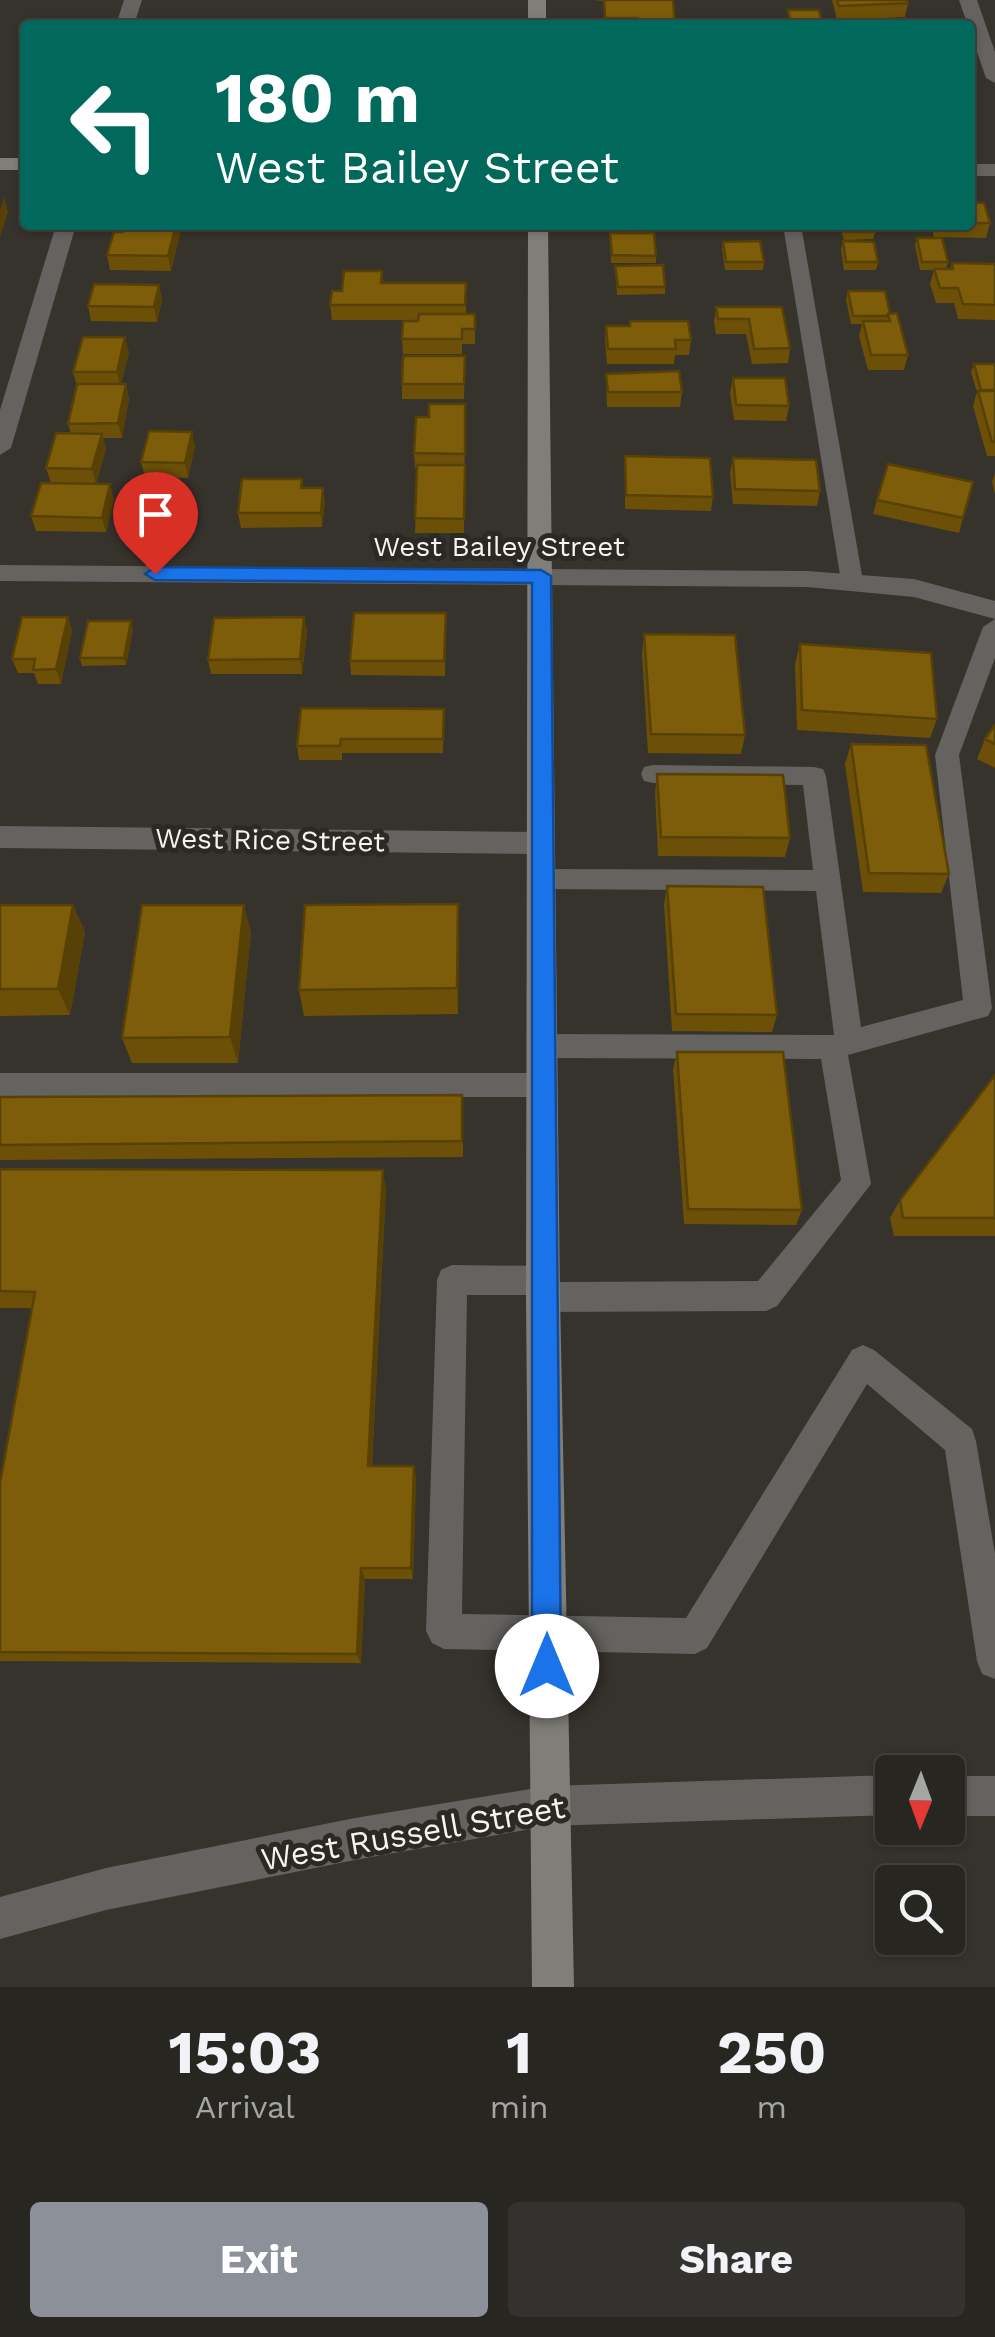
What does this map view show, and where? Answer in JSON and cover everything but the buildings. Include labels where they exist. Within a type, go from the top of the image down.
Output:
[{"type":"street","points":[[975,20],[995,78]]},
{"type":"street","points":[[0,448],[65,230]]},
{"type":"street","points":[[538,230],[543,1289],[553,1987]]},
{"type":"street","name":"West Bailey Street","points":[[0,573],[852,581],[914,588],[995,610]]},
{"type":"street","name":"West Rice Street","points":[[0,838],[540,842]]},
{"type":"street","name":"West Russell Street","points":[[0,1918],[106,1889],[356,1838],[548,1806],[875,1796]]},
{"type":"street","points":[[965,1796],[995,1796]]},
{"type":"lane","points":[[793,230],[852,581]]},
{"type":"lane","points":[[541,1046],[841,1045],[989,1000],[947,755],[995,627]]},
{"type":"lane","points":[[653,774],[814,776],[828,881],[856,1184],[766,1296],[543,1289],[452,1280],[444,1632],[695,1636],[862,1362],[960,1442],[995,1661]]},
{"type":"lane","points":[[540,879],[828,881]]},
{"type":"lane","points":[[0,1085],[542,1085]]},
{"type":"route","points":[[155,574],[541,576],[547,1666]]}]
